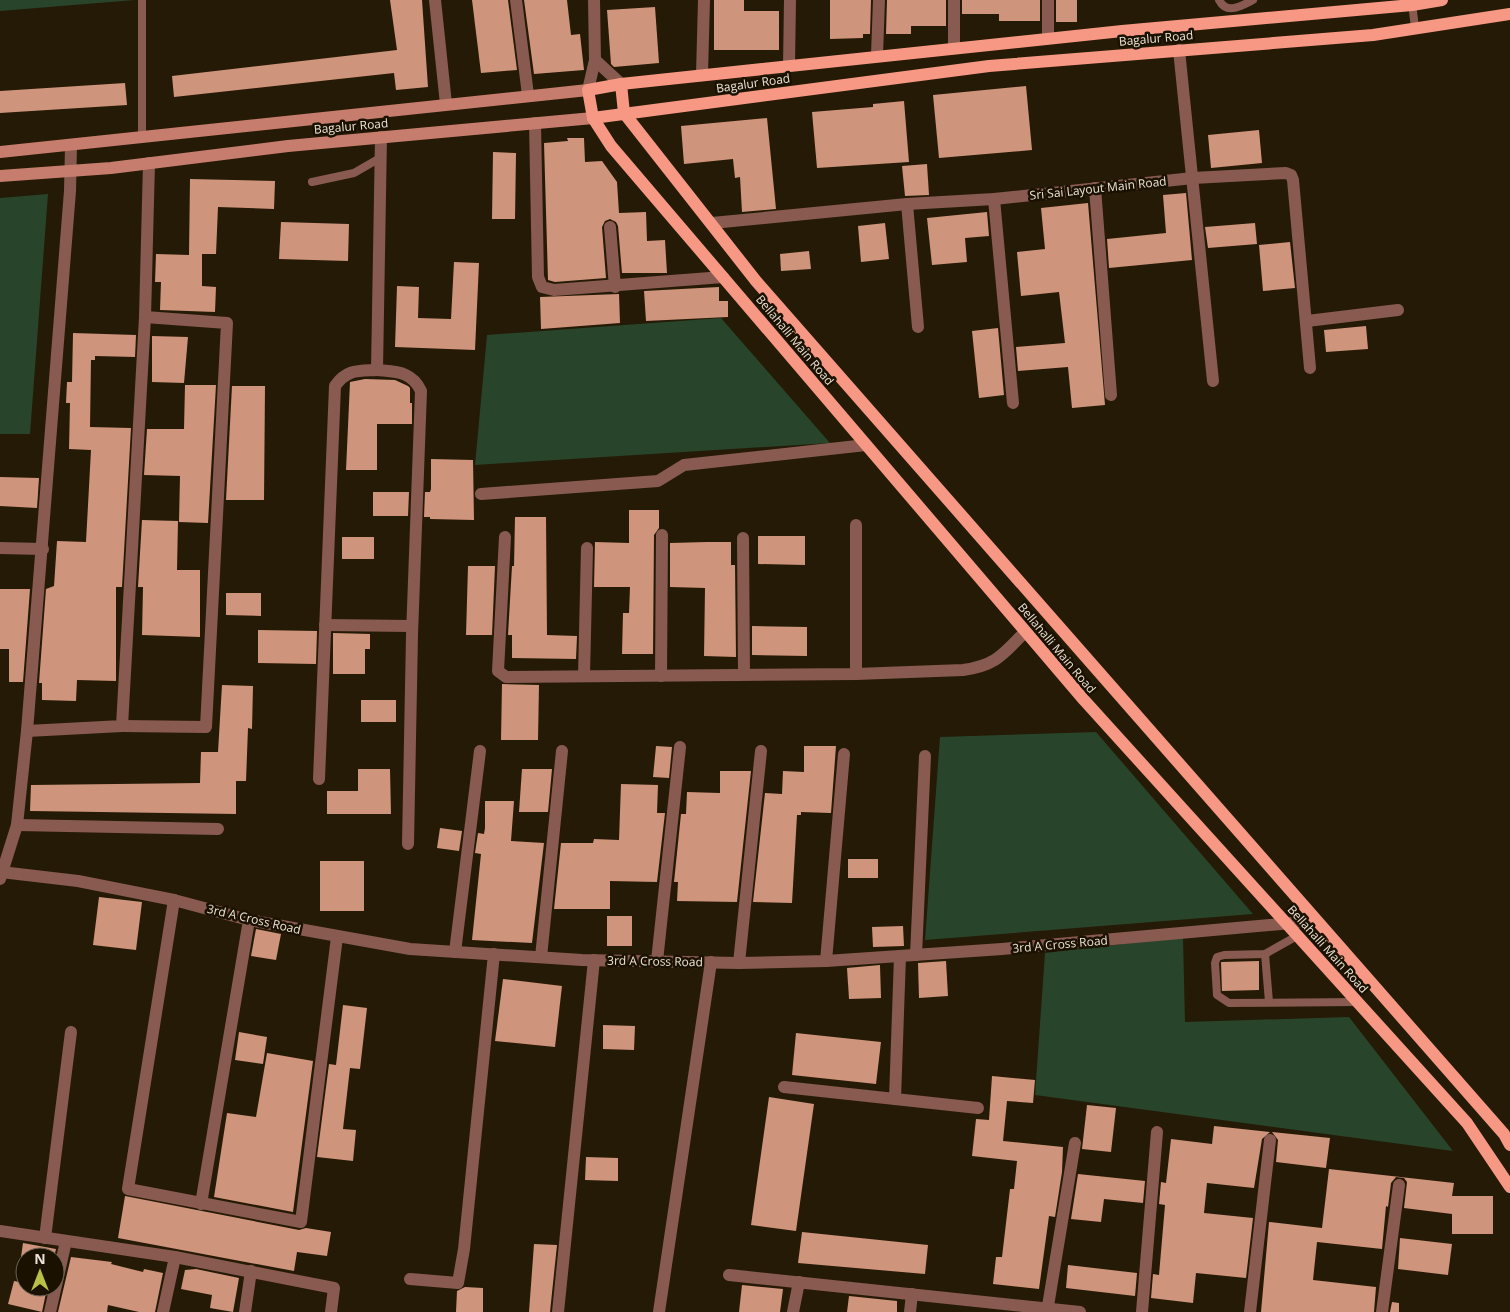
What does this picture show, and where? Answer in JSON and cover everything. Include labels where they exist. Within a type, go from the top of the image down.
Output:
[{"type":"main road","name":"Bagalur Road","points":[[0,152],[588,90],[702,74],[877,55],[1442,0]]},
{"type":"main road","name":"Bagalur Road","points":[[0,176],[149,163],[381,137],[593,118],[989,66],[1373,34],[1510,14]]},
{"type":"main road","points":[[621,84],[624,114]]},
{"type":"main road","points":[[588,90],[593,118]]},
{"type":"main road","name":"Bellahalli Main Road","points":[[624,114],[756,281],[1504,1134],[1510,1145]]},
{"type":"main road","name":"Bellahalli Main Road","points":[[593,118],[611,146],[1084,700],[1468,1123],[1510,1187]]},
{"type":"street","points":[[435,0],[446,104]]},
{"type":"street","points":[[516,0],[528,95]]},
{"type":"street","points":[[588,90],[595,60],[594,0]]},
{"type":"street","points":[[702,74],[704,0]]},
{"type":"street","points":[[789,65],[790,0]]},
{"type":"street","points":[[877,55],[879,0]]},
{"type":"street","points":[[954,0],[954,48]]},
{"type":"street","points":[[1048,0],[1048,38]]},
{"type":"street","points":[[1179,50],[1213,381]]},
{"type":"street","points":[[595,60],[621,84]]},
{"type":"street","points":[[535,123],[539,282],[547,289],[615,287],[723,277]]},
{"type":"street","points":[[377,370],[381,137]]},
{"type":"street","points":[[1,876],[16,825],[27,730],[43,549],[71,146]]},
{"type":"street","points":[[122,726],[145,317],[149,163]]},
{"type":"street","name":"Sri Sai Layout Main Road","points":[[712,223],[1193,178],[1286,173],[1292,175],[1310,368]]},
{"type":"street","points":[[1095,188],[1111,395]]},
{"type":"street","points":[[994,198],[1013,402]]},
{"type":"street","points":[[907,204],[918,327]]},
{"type":"street","points":[[610,227],[615,287]]},
{"type":"street","points":[[1307,320],[1398,310]]},
{"type":"street","points":[[27,730],[122,726],[206,727],[227,323],[145,317]]},
{"type":"street","points":[[319,779],[335,386],[342,376],[354,371],[403,372],[416,381],[421,391],[412,626],[408,844]]},
{"type":"street","points":[[481,494],[658,481],[684,465],[866,445]]},
{"type":"street","points":[[856,525],[856,674]]},
{"type":"street","points":[[661,676],[662,535]]},
{"type":"street","points":[[505,537],[498,671],[506,677],[856,674],[981,667],[996,661],[1025,632]]},
{"type":"street","points":[[743,538],[744,674]]},
{"type":"street","points":[[0,548],[43,549]]},
{"type":"street","points":[[584,676],[587,548]]},
{"type":"street","points":[[326,625],[412,626]]},
{"type":"street","points":[[657,961],[680,747]]},
{"type":"street","points":[[541,957],[562,750]]},
{"type":"street","points":[[455,952],[480,751]]},
{"type":"street","points":[[739,963],[761,751]]},
{"type":"street","points":[[826,961],[844,754]]},
{"type":"street","points":[[916,955],[925,756]]},
{"type":"street","points":[[16,825],[218,829]]},
{"type":"street","name":"3rd A Cross Road","points":[[1,876],[78,881],[174,900],[249,920],[410,949],[594,960],[739,963],[826,961],[1316,921]]},
{"type":"street","points":[[174,900],[128,1189],[301,1222],[337,937]]},
{"type":"street","points":[[201,1204],[249,920]]},
{"type":"street","points":[[410,1279],[458,1282],[464,1249],[494,954]]},
{"type":"street","points":[[895,1098],[900,956]]},
{"type":"street","points":[[558,1312],[594,960]]},
{"type":"street","points":[[659,1312],[711,962]]},
{"type":"street","points":[[45,1238],[71,1032]]},
{"type":"street","points":[[784,1087],[978,1108]]},
{"type":"street","points":[[1142,1312],[1157,1132]]},
{"type":"street","points":[[1250,1312],[1270,1140]]},
{"type":"street","points":[[1047,1310],[1075,1143]]},
{"type":"street","points":[[1382,1312],[1398,1185]]},
{"type":"street","points":[[0,1231],[175,1257],[334,1288],[331,1312]]},
{"type":"street","points":[[50,1312],[66,1241]]},
{"type":"street","points":[[163,1312],[175,1257]]},
{"type":"street","points":[[245,1312],[250,1271]]},
{"type":"street","points":[[729,1275],[1080,1312]]},
{"type":"street","points":[[793,1312],[799,1282]]},
{"type":"street","points":[[910,1312],[912,1294]]},
{"type":"lane","points":[[142,0],[142,138]]},
{"type":"lane","points":[[1219,0],[1222,5],[1229,9],[1237,8],[1253,0]]},
{"type":"lane","points":[[1411,2],[1415,28]]},
{"type":"lane","points":[[312,182],[354,173],[380,158]]},
{"type":"lane","points":[[1298,936],[1264,954],[1224,954],[1217,957],[1215,964],[1217,995],[1229,1003],[1357,1002]]},
{"type":"lane","points":[[1264,954],[1269,1002]]},
{"type":"green space","points":[[0,0],[135,0],[0,11]]},
{"type":"green space","points":[[48,194],[30,434],[0,434],[0,198]]},
{"type":"green space","points":[[721,318],[830,443],[475,465],[487,335]]},
{"type":"green space","points":[[1096,732],[1253,914],[925,940],[940,737]]},
{"type":"green space","points":[[1183,937],[1185,1022],[1349,1017],[1453,1151],[1035,1095],[1045,953]]},
{"type":"building","points":[[390,0],[422,0],[428,87],[396,90],[394,73],[174,97],[172,76],[397,50]]},
{"type":"building","points":[[472,0],[508,0],[517,70],[481,73]]},
{"type":"building","points":[[524,0],[567,0],[571,35],[580,34],[584,70],[534,74]]},
{"type":"building","points":[[714,0],[744,0],[744,11],[779,11],[779,50],[714,50]]},
{"type":"building","points":[[830,0],[871,0],[870,34],[863,34],[863,38],[830,39]]},
{"type":"building","points":[[887,0],[946,0],[946,26],[911,26],[911,34],[886,34]]},
{"type":"building","points":[[962,0],[1040,0],[1040,21],[999,21],[999,14],[962,14]]},
{"type":"building","points":[[1056,0],[1077,0],[1077,22],[1056,22]]},
{"type":"building","points":[[655,7],[659,63],[614,67],[611,64],[607,10]]},
{"type":"building","points":[[125,83],[127,105],[0,113],[0,91]]},
{"type":"building","points":[[1026,86],[1032,150],[939,158],[933,95]]},
{"type":"building","points":[[904,101],[909,162],[817,168],[812,112],[873,107],[873,104]]},
{"type":"building","points":[[767,118],[776,209],[742,212],[740,177],[735,178],[733,159],[684,164],[681,126]]},
{"type":"building","points":[[1259,130],[1262,163],[1211,168],[1208,135]]},
{"type":"building","points":[[567,138],[584,138],[585,162],[602,161],[617,182],[619,213],[646,212],[647,241],[665,240],[667,273],[622,273],[618,226],[616,222],[610,219],[605,221],[602,227],[606,278],[555,282],[548,280],[544,143],[568,141]]},
{"type":"building","points":[[493,152],[516,153],[515,219],[492,219]]},
{"type":"building","points":[[927,164],[929,195],[905,196],[902,166]]},
{"type":"building","points":[[190,179],[275,181],[274,209],[218,207],[216,254],[202,254],[202,286],[216,287],[215,312],[160,310],[161,282],[155,282],[156,254],[189,255]]},
{"type":"building","points":[[1186,193],[1192,260],[1109,268],[1107,239],[1166,233],[1163,195]]},
{"type":"building","points":[[1088,203],[1105,405],[1072,408],[1068,367],[1018,371],[1016,347],[1065,343],[1059,292],[1021,296],[1017,252],[1045,249],[1041,208]]},
{"type":"building","points":[[987,212],[989,236],[965,238],[967,262],[932,265],[927,218]]},
{"type":"building","points":[[281,222],[349,224],[348,261],[279,259]]},
{"type":"building","points":[[885,223],[889,259],[861,262],[858,226]]},
{"type":"building","points":[[1255,223],[1257,244],[1208,248],[1205,227]]},
{"type":"building","points":[[1290,242],[1295,288],[1263,291],[1259,245]]},
{"type":"building","points":[[809,251],[811,269],[781,271],[780,254]]},
{"type":"building","points":[[454,262],[479,263],[475,350],[395,347],[397,286],[419,287],[418,318],[451,319]]},
{"type":"building","points":[[719,287],[719,301],[728,301],[728,317],[646,321],[644,291]]},
{"type":"building","points":[[619,294],[620,323],[541,329],[540,297]]},
{"type":"building","points":[[1366,326],[1368,349],[1326,352],[1324,330]]},
{"type":"building","points":[[998,328],[1004,395],[979,398],[972,331]]},
{"type":"building","points":[[73,333],[136,335],[135,357],[95,356],[95,360],[91,360],[90,427],[131,428],[122,587],[116,587],[116,681],[77,680],[76,701],[42,700],[42,683],[39,683],[46,589],[54,586],[57,541],[86,542],[91,450],[69,449],[70,403],[66,403],[67,382],[72,382]]},
{"type":"building","points":[[152,336],[188,337],[184,383],[152,382]]},
{"type":"building","points":[[365,379],[395,380],[408,386],[410,388],[410,403],[412,403],[412,424],[377,424],[377,470],[346,470],[350,382]]},
{"type":"building","points":[[185,385],[216,385],[208,523],[179,522],[180,476],[144,475],[147,429],[184,429]]},
{"type":"building","points":[[232,386],[265,386],[264,500],[226,500]]},
{"type":"building","points":[[431,459],[473,460],[474,520],[430,519],[430,517],[424,517],[425,492],[430,492],[431,489]]},
{"type":"building","points":[[0,477],[39,478],[37,508],[0,506]]},
{"type":"building","points":[[373,492],[409,492],[408,516],[373,516]]},
{"type":"building","points":[[629,510],[659,510],[659,528],[654,535],[653,654],[622,654],[623,613],[629,613],[630,587],[594,587],[595,542],[629,543]]},
{"type":"building","points":[[515,517],[546,517],[547,635],[577,636],[576,659],[512,658],[512,635],[508,635],[512,566],[514,566]]},
{"type":"building","points":[[142,520],[178,521],[177,570],[200,570],[200,637],[142,635],[143,587],[138,587]]},
{"type":"building","points":[[758,536],[805,536],[805,565],[758,564]]},
{"type":"building","points":[[342,537],[374,537],[374,559],[342,559]]},
{"type":"building","points":[[731,542],[731,565],[735,565],[736,657],[704,656],[705,588],[670,587],[670,543]]},
{"type":"building","points":[[468,566],[495,566],[492,635],[466,635]]},
{"type":"building","points":[[0,589],[30,589],[23,682],[9,682],[9,649],[0,649]]},
{"type":"building","points":[[226,593],[261,593],[261,616],[226,615]]},
{"type":"building","points":[[752,626],[807,627],[807,656],[752,655]]},
{"type":"building","points":[[258,630],[317,631],[316,664],[258,663]]},
{"type":"building","points":[[333,633],[370,634],[370,649],[365,649],[365,674],[333,674]]},
{"type":"building","points":[[502,684],[539,685],[538,740],[501,740]]},
{"type":"building","points":[[222,685],[253,686],[252,729],[248,728],[246,781],[236,781],[236,814],[30,811],[31,785],[200,783],[201,752],[218,752]]},
{"type":"building","points":[[361,700],[396,700],[396,722],[361,722]]},
{"type":"building","points":[[656,746],[672,747],[669,778],[653,777]]},
{"type":"building","points":[[804,746],[836,746],[831,813],[801,812],[801,815],[797,815],[792,903],[753,902],[765,793],[782,794],[783,771],[804,772]]},
{"type":"building","points":[[358,769],[390,769],[391,814],[327,814],[327,791],[358,791]]},
{"type":"building","points":[[522,769],[552,769],[548,812],[519,812]]},
{"type":"building","points":[[720,771],[751,771],[737,902],[677,901],[678,882],[674,882],[681,814],[686,814],[687,792],[720,793]]},
{"type":"building","points":[[621,784],[658,785],[657,813],[665,813],[657,882],[610,881],[610,909],[554,909],[561,843],[593,843],[594,839],[619,840]]},
{"type":"building","points":[[485,801],[514,801],[511,841],[544,843],[532,943],[472,940],[481,854],[475,853],[478,833],[484,834]]},
{"type":"building","points":[[440,828],[462,831],[459,851],[437,848]]},
{"type":"building","points":[[848,859],[878,859],[878,878],[848,878]]},
{"type":"building","points":[[320,861],[364,861],[364,911],[320,911]]},
{"type":"building","points":[[99,897],[142,902],[136,950],[93,945]]},
{"type":"building","points":[[607,916],[632,916],[632,946],[607,946]]},
{"type":"building","points":[[903,926],[904,946],[873,947],[872,927]]},
{"type":"building","points":[[256,929],[281,934],[276,960],[251,956]]},
{"type":"building","points":[[946,961],[948,996],[919,998],[918,963]]},
{"type":"building","points":[[1259,961],[1259,990],[1222,991],[1221,962]]},
{"type":"building","points":[[880,965],[881,998],[849,999],[847,968]]},
{"type":"building","points":[[503,979],[562,986],[555,1047],[495,1041]]},
{"type":"building","points":[[343,1005],[367,1008],[360,1069],[350,1068],[343,1129],[356,1130],[353,1161],[317,1157],[329,1064],[336,1065]]},
{"type":"building","points":[[603,1025],[635,1026],[634,1050],[603,1049]]},
{"type":"building","points":[[239,1032],[267,1037],[263,1064],[235,1060]]},
{"type":"building","points":[[796,1033],[881,1042],[876,1084],[792,1075]]},
{"type":"building","points":[[267,1053],[313,1061],[293,1212],[214,1197],[227,1113],[256,1117]]},
{"type":"building","points":[[992,1076],[1035,1080],[1033,1103],[1007,1101],[1003,1141],[1063,1147],[1062,1172],[1055,1217],[1049,1216],[1039,1289],[993,1284],[996,1257],[1002,1257],[1010,1189],[1014,1189],[1017,1161],[972,1156],[976,1119],[989,1120]]},
{"type":"building","points":[[769,1097],[814,1104],[796,1231],[751,1225]]},
{"type":"building","points":[[1087,1105],[1116,1108],[1111,1152],[1082,1149]]},
{"type":"building","points":[[1214,1126],[1270,1132],[1262,1139],[1254,1188],[1207,1183],[1204,1213],[1253,1218],[1246,1278],[1196,1273],[1193,1303],[1151,1298],[1153,1274],[1159,1275],[1165,1205],[1159,1204],[1161,1182],[1166,1183],[1171,1139],[1212,1144]]},
{"type":"building","points":[[1272,1132],[1330,1138],[1326,1168],[1276,1162],[1278,1140]]},
{"type":"building","points":[[586,1157],[618,1158],[618,1181],[585,1180]]},
{"type":"building","points":[[1329,1169],[1454,1183],[1452,1196],[1493,1196],[1493,1234],[1452,1234],[1452,1214],[1404,1208],[1407,1182],[1404,1178],[1396,1177],[1391,1183],[1388,1207],[1386,1206],[1382,1249],[1317,1242],[1313,1280],[1376,1287],[1374,1312],[1261,1312],[1269,1222],[1322,1228]]},
{"type":"building","points":[[1078,1174],[1145,1181],[1143,1203],[1104,1199],[1101,1222],[1071,1219]]},
{"type":"building","points":[[125,1196],[299,1230],[306,1228],[331,1232],[327,1256],[297,1252],[294,1271],[118,1238]]},
{"type":"building","points":[[802,1232],[928,1245],[925,1274],[798,1263]]},
{"type":"building","points":[[1400,1238],[1452,1244],[1448,1275],[1398,1269]]},
{"type":"building","points":[[23,1243],[45,1247],[22,1247]]},
{"type":"building","points":[[534,1244],[557,1245],[550,1312],[529,1312]]},
{"type":"building","points":[[71,1257],[112,1262],[111,1264],[143,1272],[144,1269],[163,1273],[155,1312],[139,1312],[108,1305],[107,1312],[58,1312],[62,1297],[65,1297],[65,1282]]},
{"type":"building","points":[[1068,1265],[1137,1273],[1135,1296],[1066,1288]]},
{"type":"building","points":[[196,1269],[239,1278],[233,1312],[210,1308],[212,1295],[181,1289],[185,1270]]},
{"type":"building","points":[[14,1281],[15,1297],[45,1297],[42,1312],[8,1304]]},
{"type":"building","points":[[742,1285],[783,1289],[780,1312],[739,1312]]},
{"type":"building","points":[[465,1287],[483,1288],[483,1312],[456,1312],[457,1291]]},
{"type":"building","points":[[849,1296],[897,1301],[897,1312],[847,1312]]},
{"type":"building","points":[[1392,1302],[1399,1303],[1399,1312],[1390,1312]]}]
